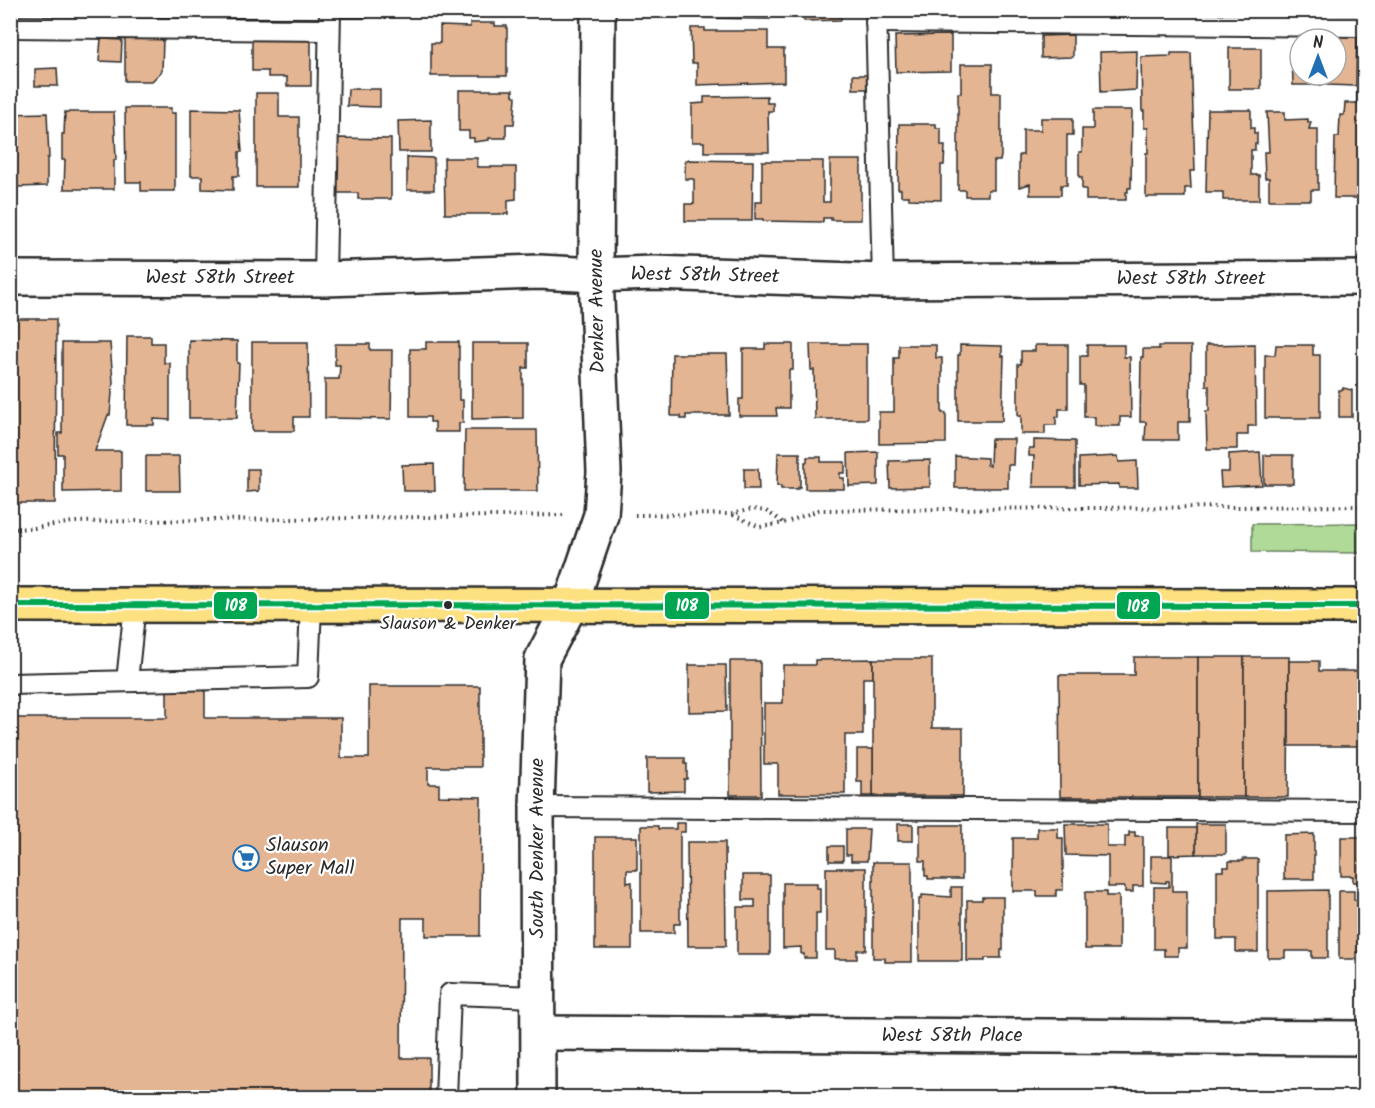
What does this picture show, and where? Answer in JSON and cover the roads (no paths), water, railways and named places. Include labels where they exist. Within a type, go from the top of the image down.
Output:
[{"type":"main road","points":[[10,605],[1365,606]]},
{"type":"street","name":"Denker Avenue","points":[[570,606],[601,515],[604,472],[596,275],[598,10]]},
{"type":"street","name":"West 58th Street","points":[[10,278],[325,279],[539,272],[596,275],[654,273],[883,281],[1365,278]]},
{"type":"street","name":"South Denker Avenue","points":[[538,1098],[537,807],[542,659],[570,606]]},
{"type":"street","name":"West 58th Place","points":[[539,1033],[1365,1038]]},
{"type":"lane","points":[[883,281],[876,16],[1365,26]]},
{"type":"lane","points":[[10,27],[329,20],[325,279]]},
{"type":"lane","points":[[127,681],[135,605]]},
{"type":"lane","points":[[10,684],[308,677],[310,606]]},
{"type":"lane","points":[[537,807],[1365,811]]},
{"type":"lane","points":[[446,1098],[450,994],[538,997]]},
{"type":"place","name":"Slauson & Denker","points":[[448,605]]},
{"type":"place","name":"Slauson Super Mall","points":[[246,858]]}]
